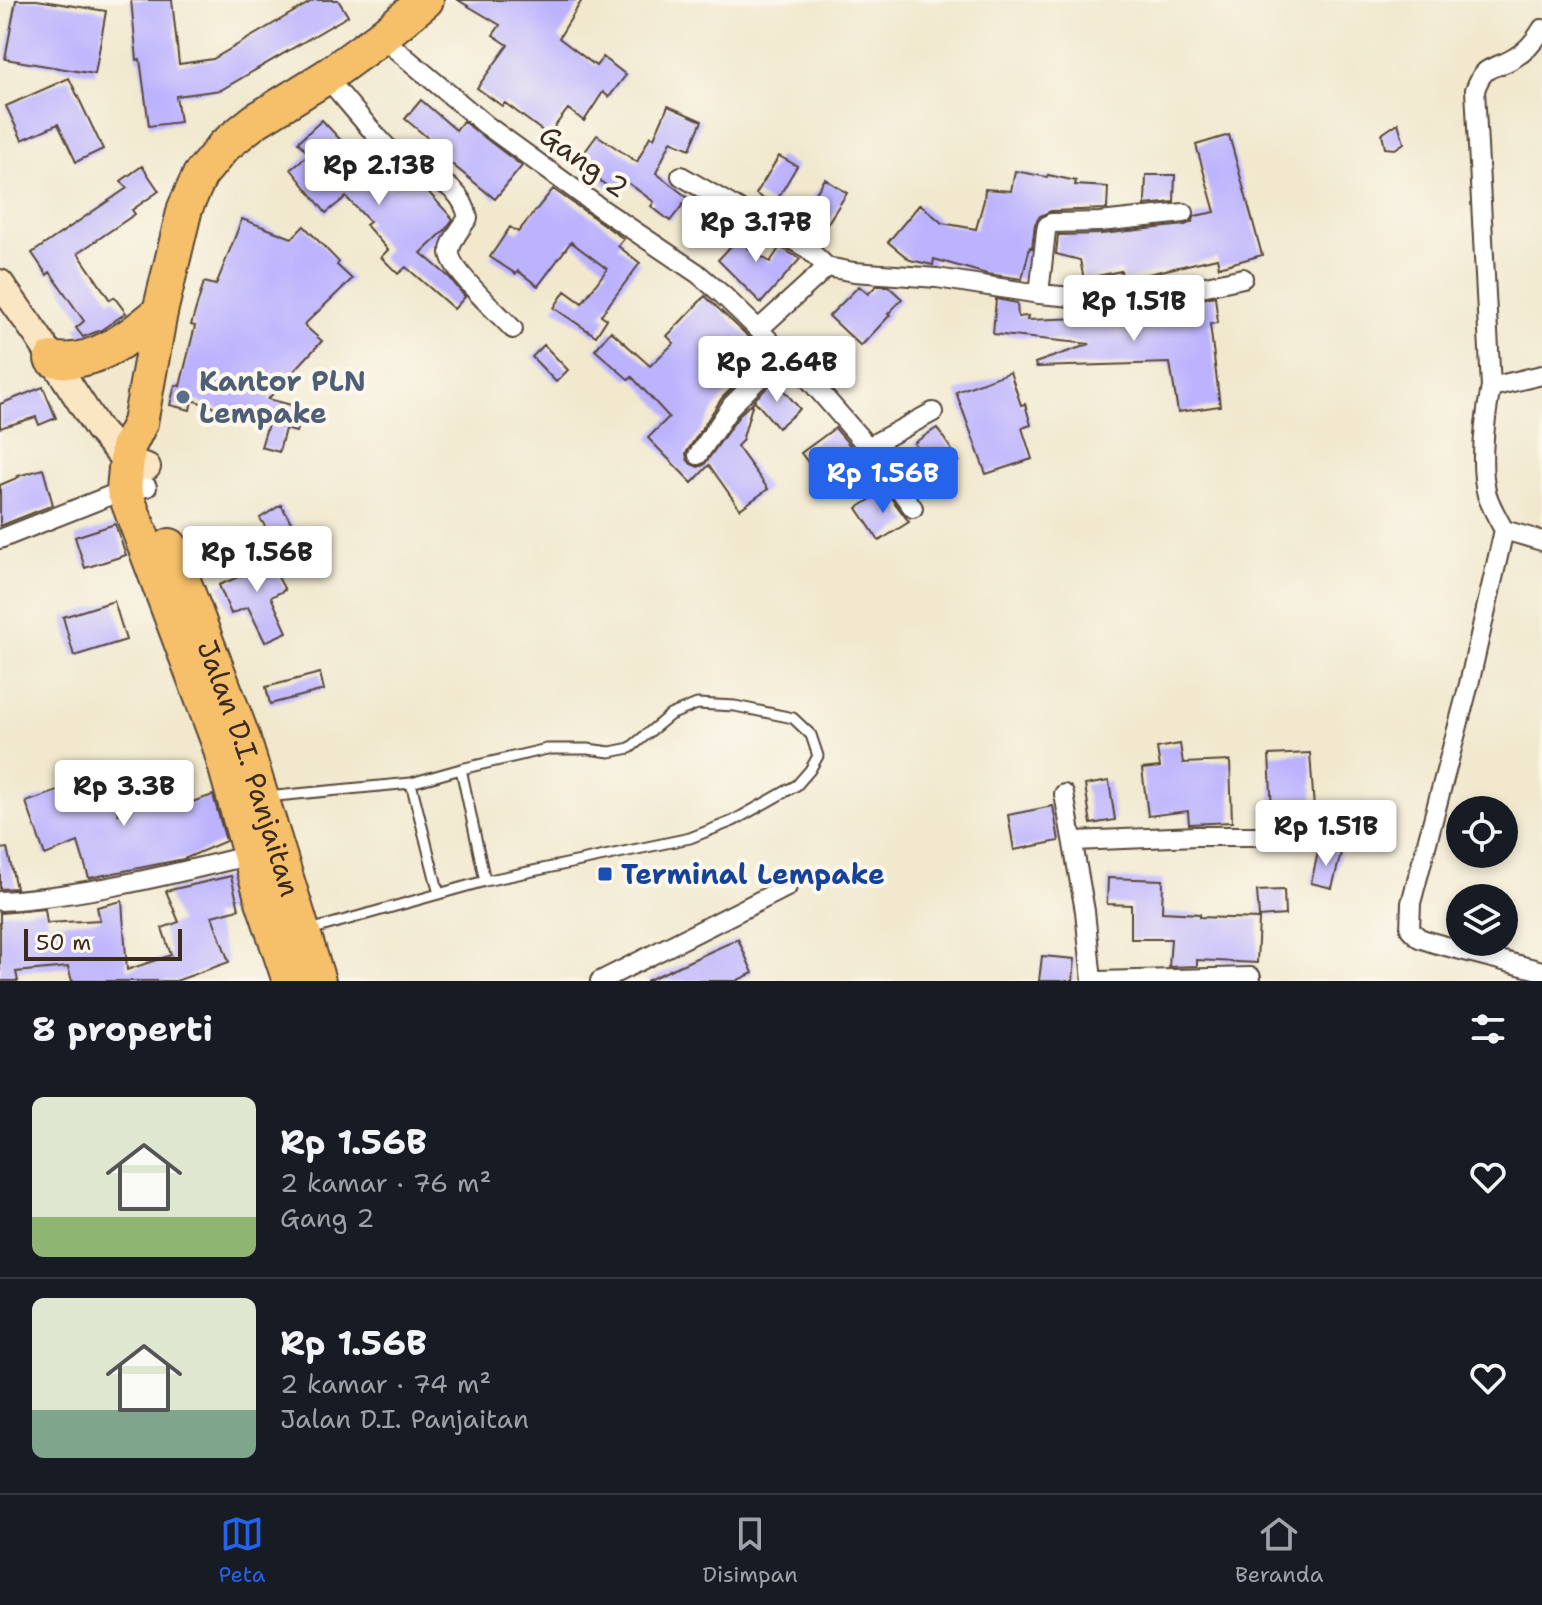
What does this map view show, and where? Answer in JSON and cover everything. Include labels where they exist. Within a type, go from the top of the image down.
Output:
[{"type":"highway","points":[[290,981],[289,936],[263,901],[251,855],[249,800],[219,743],[128,447],[140,423],[160,312],[185,208],[200,175],[224,146],[255,121],[326,77],[426,0]]},
{"type":"highway","points":[[52,359],[66,361],[98,353],[126,338],[160,312]]},
{"type":"highway","name":"Jalan D.I. Panjaitan","points":[[249,800],[289,936],[318,981]]},
{"type":"main road","points":[[0,283],[98,429],[136,476]]},
{"type":"street","points":[[1542,29],[1533,43],[1513,59],[1490,68],[1480,76],[1475,90],[1491,387],[1486,410],[1483,474],[1488,499],[1504,530],[1469,684],[1411,903],[1410,929],[1419,938],[1434,943],[1542,971]]},
{"type":"street","name":"Gang 2","points":[[381,37],[486,125],[603,210],[697,273],[807,377],[868,447],[913,508]]},
{"type":"street","points":[[326,77],[387,147],[399,158],[452,189],[465,205],[468,218],[450,249],[451,257],[466,281],[513,329]]},
{"type":"street","points":[[681,176],[808,249],[827,267],[854,272],[937,278],[1039,294],[1095,299],[1188,290],[1243,278]]},
{"type":"street","points":[[1039,294],[1046,231],[1051,223],[1100,222],[1184,213]]},
{"type":"street","points":[[759,329],[827,267]]},
{"type":"street","points":[[698,455],[732,405],[784,354]]},
{"type":"street","points":[[1491,387],[1542,375]]},
{"type":"street","points":[[868,447],[933,412]]},
{"type":"street","points":[[0,539],[136,476]]},
{"type":"street","points":[[1504,530],[1542,541]]},
{"type":"street","points":[[1064,794],[1095,981],[1251,977]]},
{"type":"street","points":[[1074,841],[1197,836],[1331,836]]},
{"type":"street","points":[[0,901],[39,899],[106,888],[251,855]]},
{"type":"street","points":[[600,981],[787,887]]},
{"type":"lane","points":[[249,800],[411,783],[547,749],[610,752],[630,748],[670,715],[697,704],[735,706],[793,718],[811,735],[818,756],[797,785],[733,821],[690,838],[485,881],[289,936]]},
{"type":"lane","points":[[461,769],[485,881]]},
{"type":"lane","points":[[411,783],[439,894]]},
{"type":"building","points":[[16,0],[37,0],[106,11],[95,74],[5,59]]},
{"type":"building","points":[[131,0],[172,0],[179,64],[213,59],[314,0],[338,0],[348,16],[221,90],[176,96],[180,122],[149,126],[140,59],[137,60]]},
{"type":"building","points":[[458,0],[582,0],[559,38],[596,66],[603,57],[626,75],[609,97],[603,92],[584,121],[568,109],[548,135],[505,103],[502,106],[477,88],[508,45],[493,35],[500,25]]},
{"type":"building","points":[[69,78],[103,149],[76,162],[58,124],[22,140],[6,106]]},
{"type":"building","points":[[421,100],[456,130],[463,121],[522,166],[495,199],[438,153],[441,149],[405,119]]},
{"type":"building","points":[[668,106],[702,121],[690,149],[671,141],[656,173],[688,198],[670,221],[651,206],[654,202],[624,180],[616,192],[576,164],[597,135],[637,162],[650,136],[654,138]]},
{"type":"building","points":[[322,120],[387,190],[403,175],[423,186],[453,219],[421,253],[449,277],[465,297],[454,309],[406,267],[398,274],[381,257],[388,250],[366,225],[370,222],[346,197],[326,213],[291,169],[309,154],[298,142]]},
{"type":"building","points":[[1398,123],[1404,143],[1395,149],[1385,148],[1382,134]]},
{"type":"building","points":[[1229,135],[1262,255],[1219,267],[1217,258],[1123,280],[1121,271],[1084,279],[1080,260],[1056,254],[1058,235],[1185,225],[1192,222],[1195,216],[1215,212],[1196,145]]},
{"type":"building","points":[[779,156],[797,166],[774,205],[756,194]]},
{"type":"building","points":[[142,166],[159,191],[132,210],[135,214],[78,253],[110,300],[114,297],[126,313],[101,330],[83,337],[76,328],[84,321],[50,272],[47,275],[32,253],[127,188],[121,181]]},
{"type":"building","points":[[1015,171],[1076,181],[1075,185],[1108,187],[1107,209],[1051,211],[1040,216],[1035,224],[1032,248],[1022,279],[987,274],[934,259],[933,265],[910,260],[888,242],[920,204],[942,223],[976,229],[985,189],[1011,191]]},
{"type":"building","points":[[1146,175],[1175,175],[1174,202],[1145,205]]},
{"type":"building","points":[[825,179],[847,193],[822,232],[800,218]]},
{"type":"building","points":[[553,189],[624,239],[618,246],[640,263],[601,315],[607,319],[596,336],[554,308],[565,291],[582,303],[607,269],[571,242],[538,286],[518,271],[516,274],[490,257],[510,227],[518,232]]},
{"type":"building","points":[[242,219],[292,238],[304,226],[352,279],[304,325],[322,341],[268,399],[303,408],[296,432],[285,429],[279,452],[261,447],[268,424],[192,400],[190,410],[170,405],[175,385],[180,386],[195,326],[191,325],[204,282],[216,285]]},
{"type":"building","points":[[739,223],[757,233],[748,248],[770,262],[780,247],[800,259],[761,303],[718,260],[735,242],[728,236]]},
{"type":"building","points":[[859,286],[868,294],[876,286],[888,286],[902,299],[861,346],[829,316]]},
{"type":"building","points":[[705,296],[767,354],[722,398],[686,453],[691,464],[698,467],[704,465],[741,413],[753,402],[742,441],[737,446],[768,489],[740,509],[709,465],[692,483],[648,438],[669,417],[632,377],[629,380],[595,350],[611,331],[650,366],[674,343],[667,336]]},
{"type":"building","points":[[1215,296],[1218,323],[1210,324],[1220,406],[1178,412],[1170,363],[1036,367],[1035,363],[1090,344],[993,334],[996,299],[1017,303],[1018,317],[1028,316],[1027,320],[1111,317],[1111,313],[1161,311],[1160,305]]},
{"type":"building","points":[[544,345],[568,370],[556,382],[532,357]]},
{"type":"building","points":[[1010,372],[1031,425],[1022,428],[1032,459],[986,474],[956,392]]},
{"type":"building","points":[[776,379],[800,409],[778,428],[754,400]]},
{"type":"building","points":[[43,387],[56,418],[39,425],[36,417],[0,428],[0,404]]},
{"type":"building","points":[[835,428],[862,459],[826,486],[801,453]]},
{"type":"building","points":[[937,428],[959,461],[936,476],[914,443]]},
{"type":"building","points":[[43,469],[53,505],[0,526],[0,485]]},
{"type":"building","points":[[885,490],[909,522],[879,541],[857,508]]},
{"type":"building","points":[[281,505],[295,529],[274,541],[260,518]]},
{"type":"building","points":[[115,524],[126,555],[85,568],[75,537]]},
{"type":"building","points":[[261,546],[285,590],[271,597],[287,632],[265,642],[248,607],[231,614],[219,585],[248,573],[240,556]]},
{"type":"building","points":[[114,601],[126,640],[74,656],[63,617]]},
{"type":"building","points":[[320,673],[324,690],[270,704],[266,687]]},
{"type":"building","points":[[1180,744],[1183,763],[1230,761],[1232,822],[1189,824],[1188,811],[1148,816],[1142,769],[1160,767],[1157,748]]},
{"type":"building","points":[[1310,753],[1314,808],[1272,812],[1269,755]]},
{"type":"building","points":[[106,774],[118,814],[169,790],[177,807],[213,795],[226,841],[184,859],[89,878],[78,842],[45,855],[26,802]]},
{"type":"building","points":[[1109,781],[1115,820],[1091,824],[1085,785]]},
{"type":"building","points":[[1053,806],[1059,841],[1014,850],[1008,815]]},
{"type":"building","points":[[7,848],[16,888],[0,889],[0,849]]},
{"type":"building","points":[[1319,848],[1341,853],[1332,888],[1311,883]]},
{"type":"building","points":[[231,876],[239,909],[212,916],[229,962],[176,981],[72,981],[68,967],[16,972],[18,981],[0,981],[0,913],[45,909],[47,923],[100,920],[97,907],[122,901],[127,970],[171,955],[162,928],[179,922],[166,891]]},
{"type":"building","points":[[1108,878],[1163,880],[1162,912],[1259,919],[1257,963],[1197,960],[1197,966],[1169,967],[1171,939],[1131,939],[1131,905],[1107,904]]},
{"type":"building","points":[[1284,890],[1285,915],[1259,917],[1257,891]]},
{"type":"building","points":[[738,939],[753,973],[736,981],[646,981]]},
{"type":"building","points":[[1042,956],[1075,959],[1073,981],[1039,981]]},
{"type":"place","name":"Kantor PLN Lempake","points":[[183,397]]},
{"type":"place","name":"Terminal Lempake","points":[[605,874]]}]
